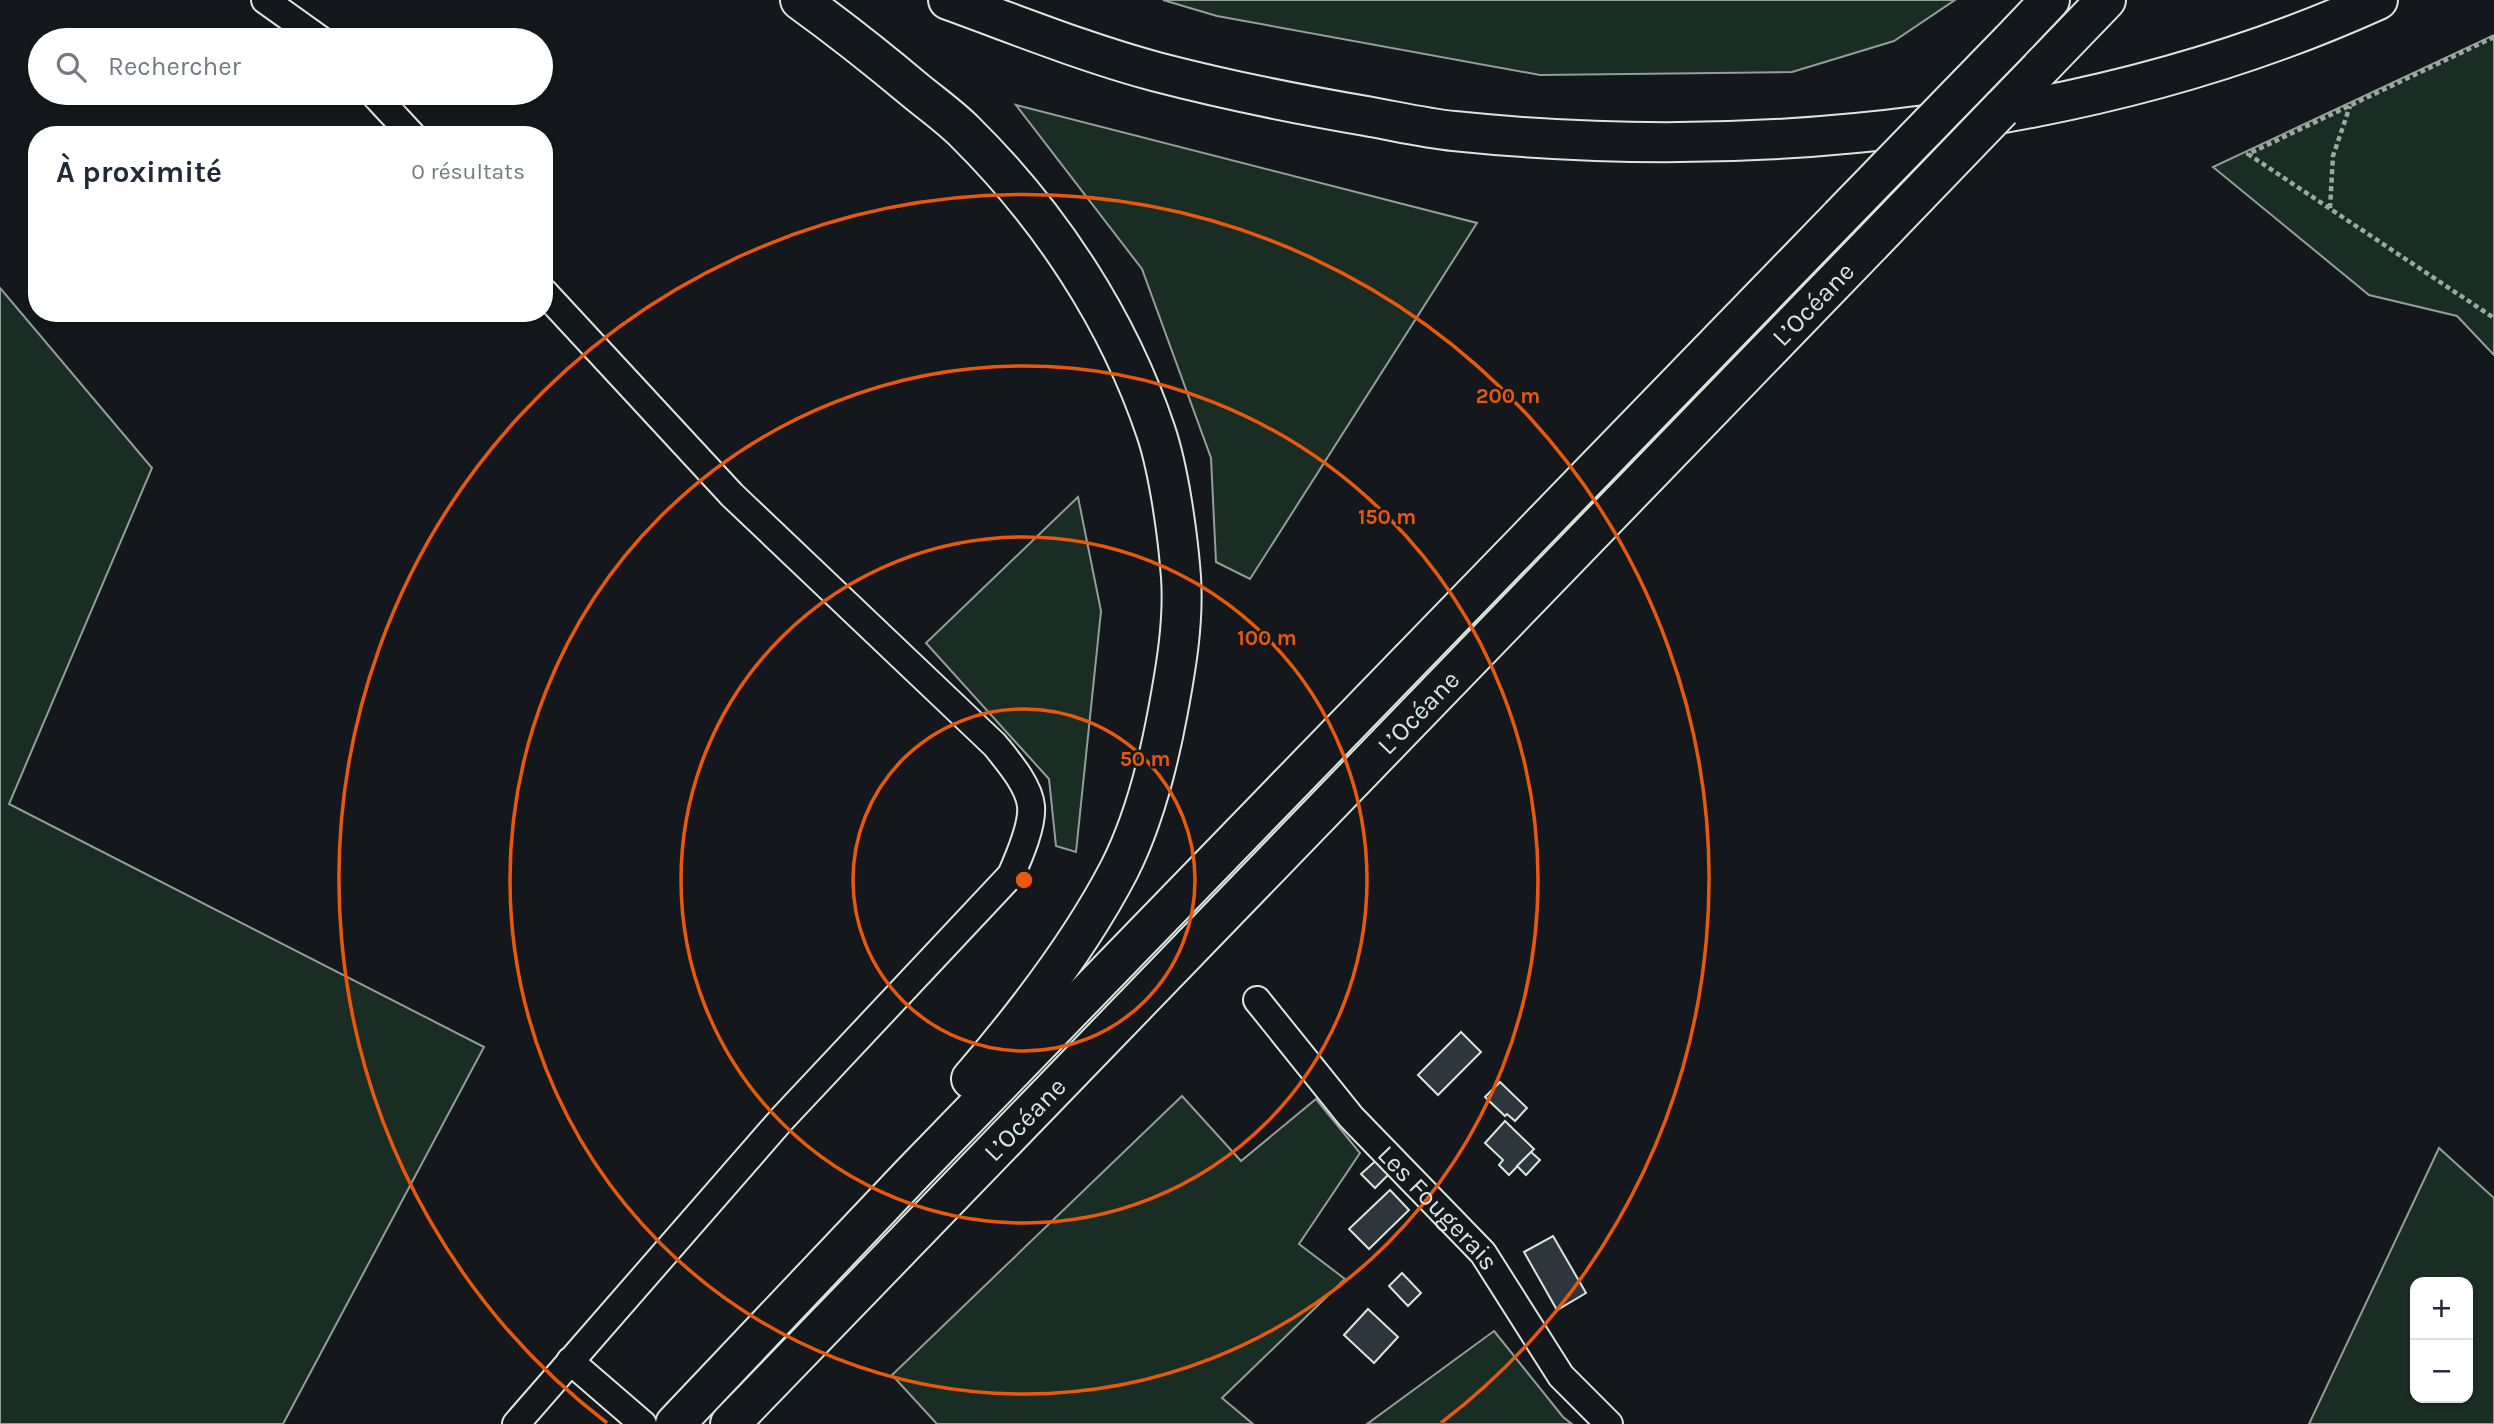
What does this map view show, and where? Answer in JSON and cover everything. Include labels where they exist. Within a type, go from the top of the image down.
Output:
[{"type":"highway","points":[[800,0],[858,42],[964,131],[1038,213],[1091,290],[1126,354],[1157,435],[1171,500],[1181,579],[1177,657],[1163,740],[1140,821],[1118,871],[1077,939],[1018,1024],[937,1119],[910,1176]]},
{"type":"highway","points":[[948,0],[1155,71],[1308,106],[1450,130],[1572,140],[1692,141],[1731,141],[1868,131],[2037,108],[2203,67],[2378,0]]},
{"type":"highway","name":"L’Océane","points":[[675,1424],[910,1176],[2050,0]]},
{"type":"highway","name":"L’Océane","points":[[730,1424],[2106,0]]},
{"type":"street","points":[[265,0],[304,28]]},
{"type":"street","points":[[384,105],[404,126]]},
{"type":"street","points":[[516,1424],[782,1119],[1012,875],[1025,842],[1031,806],[1018,773],[995,745],[732,495],[553,302]]},
{"type":"street","name":"Les Fougerais","points":[[1257,1000],[1351,1117],[1482,1253],[1561,1376],[1609,1424]]},
{"type":"street","points":[[570,1361],[643,1424]]},
{"type":"path","points":[[2494,37],[2248,154],[2494,318]]},
{"type":"path","points":[[2330,208],[2333,156],[2350,105]]},
{"type":"green space","points":[[1163,0],[1955,0],[1894,41],[1792,72],[1540,75],[1217,16]]},
{"type":"green space","points":[[2494,35],[2494,355],[2457,316],[2369,295],[2213,167]]},
{"type":"green space","points":[[1016,105],[1477,223],[1250,579],[1216,562],[1211,458],[1142,269]]},
{"type":"green space","points":[[0,288],[152,468],[9,804],[484,1047],[283,1424],[0,1424]]},
{"type":"green space","points":[[1078,497],[1101,611],[1076,852],[1056,846],[1049,779],[926,643]]},
{"type":"green space","points":[[1182,1096],[1241,1161],[1316,1099],[1360,1153],[1299,1244],[1345,1279],[1222,1398],[1253,1424],[937,1424],[892,1375]]},
{"type":"green space","points":[[2439,1148],[2494,1198],[2494,1424],[2309,1424]]},
{"type":"green space","points":[[1494,1331],[1563,1417],[1572,1424],[1367,1424]]},
{"type":"building","points":[[1461,1032],[1481,1052],[1438,1095],[1418,1075]]},
{"type":"building","points":[[1500,1082],[1527,1108],[1515,1121],[1507,1114],[1505,1116],[1485,1097]]},
{"type":"building","points":[[1505,1121],[1534,1149],[1509,1175],[1499,1165],[1503,1160],[1485,1143]]},
{"type":"building","points":[[1531,1152],[1540,1160],[1526,1175],[1517,1166]]},
{"type":"building","points":[[1380,1157],[1393,1170],[1375,1188],[1361,1174]]},
{"type":"building","points":[[1390,1190],[1409,1210],[1369,1249],[1349,1229]]},
{"type":"building","points":[[1553,1236],[1586,1293],[1557,1310],[1524,1252]]},
{"type":"building","points":[[1402,1273],[1421,1293],[1408,1306],[1389,1286]]},
{"type":"building","points":[[1368,1309],[1398,1337],[1374,1363],[1344,1335]]}]
